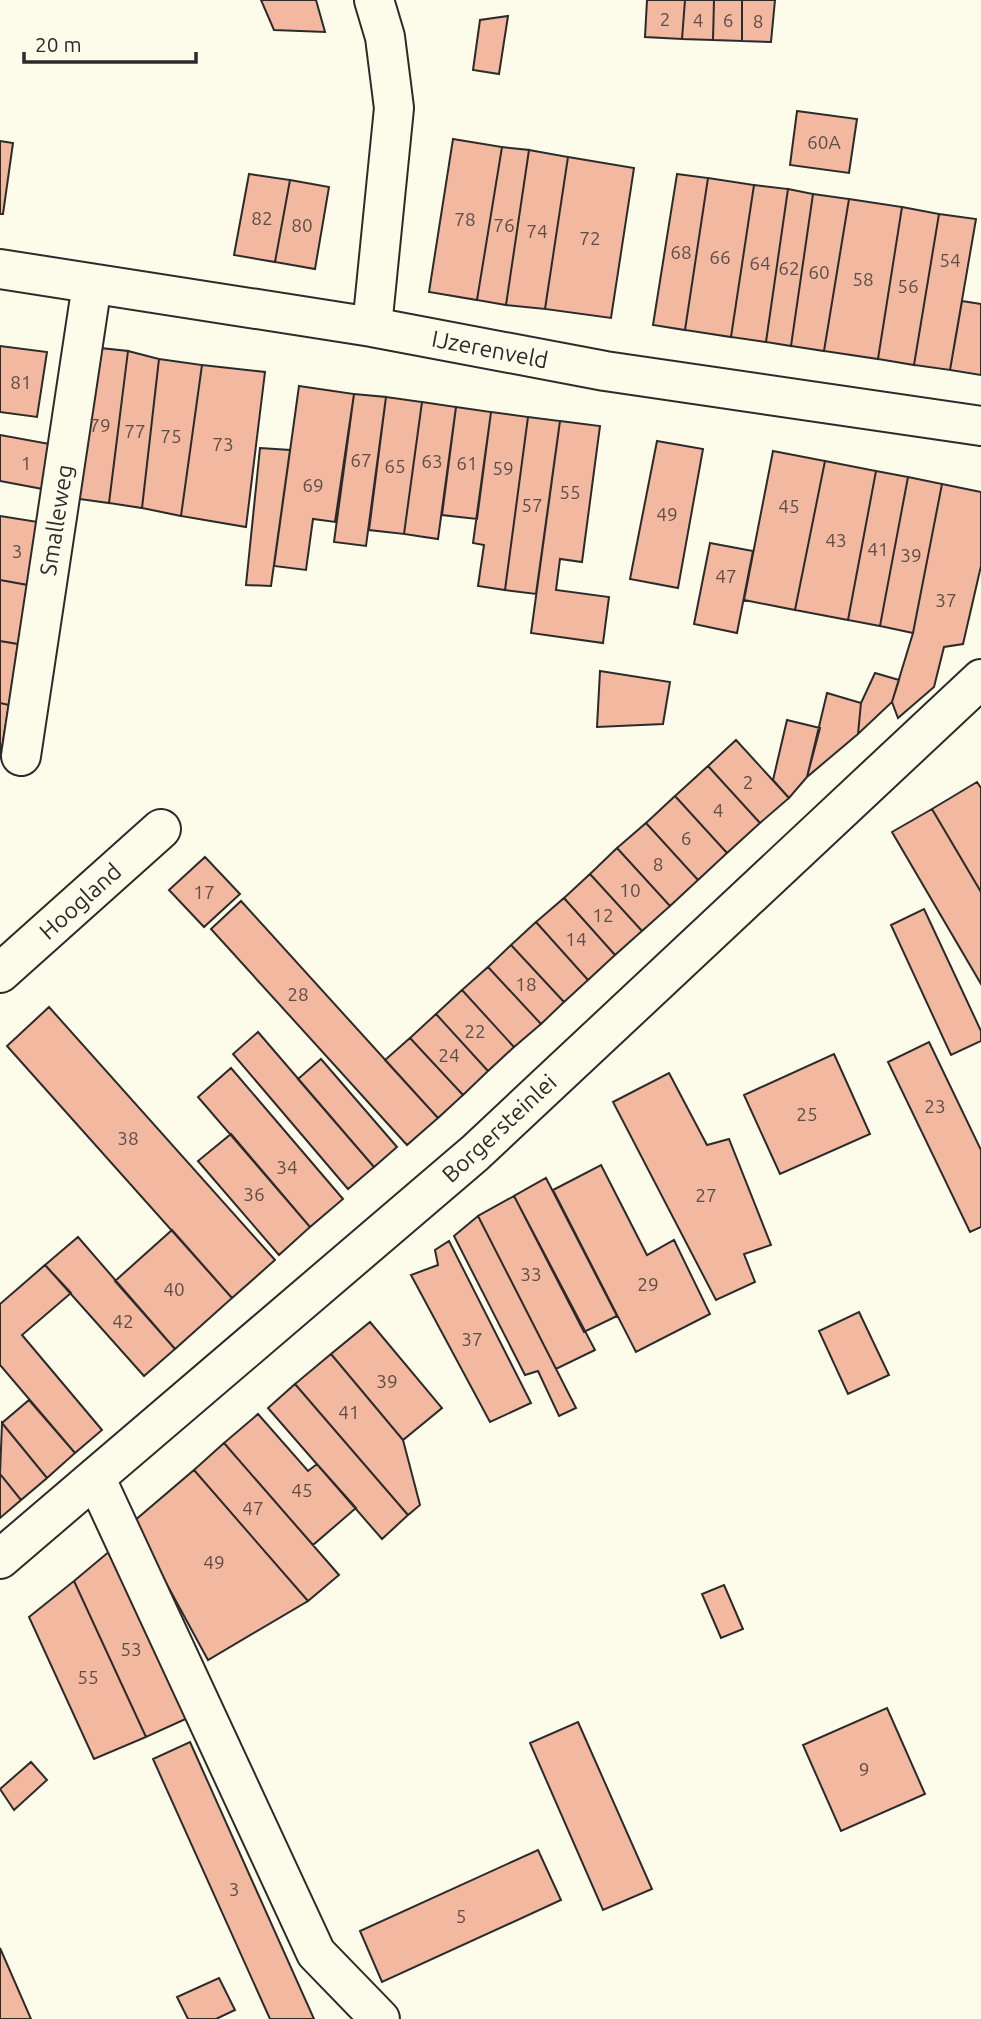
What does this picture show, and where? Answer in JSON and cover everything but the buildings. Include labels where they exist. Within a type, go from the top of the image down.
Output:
[{"type":"street","points":[[372,327],[394,108],[385,37],[374,0]]},
{"type":"street","name":"IJzerenveld","points":[[0,269],[372,327],[605,371],[981,426]]},
{"type":"street","name":"Smalleweg","points":[[21,756],[92,284]]},
{"type":"street","name":"Borgersteinlei","points":[[0,1559],[475,1153],[981,679]]},
{"type":"street","name":"Hoogland","points":[[0,973],[161,829]]},
{"type":"street","points":[[96,1479],[316,1953],[380,2019]]}]
